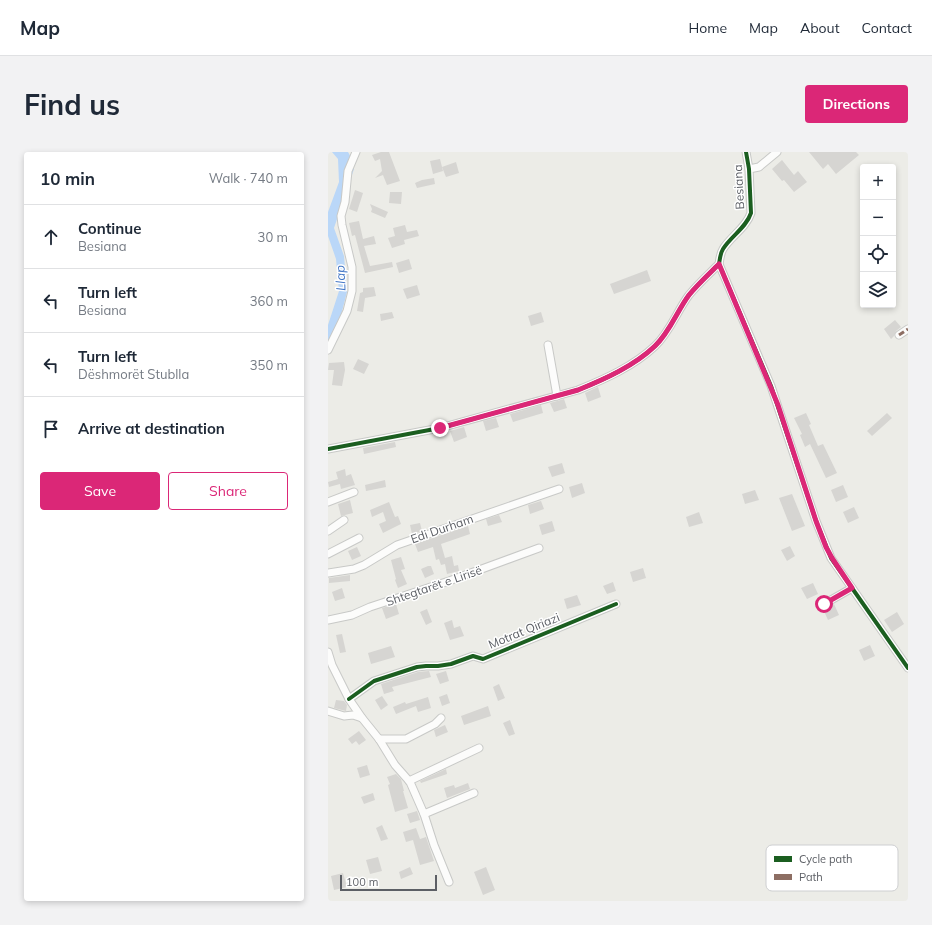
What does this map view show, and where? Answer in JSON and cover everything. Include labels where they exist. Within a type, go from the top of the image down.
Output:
[{"type":"street","points":[[328,350],[347,311],[352,291],[352,267],[341,216],[345,202],[348,171],[356,152]]},
{"type":"street","name":"Besiana","points":[[719,264],[720,254],[723,249],[749,218],[749,169],[746,152]]},
{"type":"street","points":[[749,169],[759,167],[777,152]]},
{"type":"street","points":[[328,449],[440,428],[578,390],[598,382],[625,367],[654,347],[668,330],[688,296],[719,264],[778,405],[826,547],[852,588],[908,666]]},
{"type":"street","points":[[899,335],[908,329]]},
{"type":"street","points":[[548,345],[557,396]]},
{"type":"street","name":"Edi Durham","points":[[328,573],[354,569],[364,565],[397,545],[560,489]]},
{"type":"street","points":[[328,502],[354,492]]},
{"type":"street","points":[[328,531],[344,520]]},
{"type":"street","points":[[328,554],[359,538]]},
{"type":"street","name":"Shtegtarët e Lirisë","points":[[328,620],[352,615],[370,607],[449,581],[539,548]]},
{"type":"street","points":[[824,604],[852,588]]},
{"type":"street","name":"Motrat Qiriazi","points":[[349,698],[378,679],[420,666],[451,664],[473,656],[483,659],[616,604]]},
{"type":"street","points":[[328,652],[332,665],[349,698],[362,718],[380,739],[395,765],[409,781],[424,814],[434,845],[449,882]]},
{"type":"street","points":[[328,711],[344,716],[353,715],[362,718]]},
{"type":"street","points":[[380,739],[406,739],[435,724],[441,718]]},
{"type":"street","points":[[409,781],[479,748]]},
{"type":"street","points":[[424,814],[474,793]]},
{"type":"water","name":"Llap","points":[[332,152],[348,152],[352,159],[354,169],[334,228],[344,256],[347,292],[341,315],[328,343],[328,325],[339,291],[336,259],[328,236],[328,212],[339,182],[338,159]]},
{"type":"building","points":[[381,152],[389,152],[400,181],[387,185],[383,175],[375,178],[382,171],[380,159],[375,161],[372,155]]},
{"type":"building","points":[[809,152],[856,152],[859,155],[836,174],[828,164],[823,169]]},
{"type":"building","points":[[440,159],[443,171],[433,174],[430,161]]},
{"type":"building","points":[[782,160],[794,175],[798,171],[807,182],[794,192],[772,169]]},
{"type":"building","points":[[456,162],[459,173],[446,177],[442,167]]},
{"type":"building","points":[[434,178],[435,184],[417,188],[415,183]]},
{"type":"building","points":[[355,190],[363,193],[357,212],[349,209]]},
{"type":"building","points":[[390,192],[402,192],[401,204],[389,203]]},
{"type":"building","points":[[370,204],[388,212],[385,218],[371,212],[372,209]]},
{"type":"building","points":[[359,221],[363,239],[374,236],[376,244],[364,246],[370,266],[392,262],[393,267],[365,273],[355,235],[352,236],[349,223]]},
{"type":"building","points":[[405,225],[407,232],[417,230],[419,236],[404,240],[405,244],[392,248],[388,238],[395,236],[393,228]]},
{"type":"building","points":[[409,259],[412,269],[399,273],[396,263]]},
{"type":"building","points":[[647,270],[651,281],[614,294],[610,284]]},
{"type":"building","points":[[417,285],[420,295],[407,299],[403,289]]},
{"type":"building","points":[[374,287],[376,296],[365,298],[363,312],[357,311],[360,293],[363,292],[363,288]]},
{"type":"building","points":[[392,312],[394,318],[381,321],[380,314]]},
{"type":"building","points":[[541,312],[544,322],[531,326],[528,316]]},
{"type":"building","points":[[895,320],[901,327],[896,331],[891,339],[884,329]]},
{"type":"building","points":[[358,359],[369,364],[364,374],[353,369]]},
{"type":"building","points":[[344,362],[345,370],[342,386],[332,385],[334,370],[328,370],[329,363]]},
{"type":"building","points":[[598,387],[601,397],[588,402],[585,393]]},
{"type":"building","points":[[564,399],[567,408],[554,412],[550,403]]},
{"type":"building","points":[[541,405],[543,413],[513,422],[510,414]]},
{"type":"building","points":[[806,413],[811,424],[809,425],[818,446],[823,444],[837,473],[826,478],[810,444],[805,447],[800,435],[802,434],[794,418]]},
{"type":"building","points":[[887,413],[892,418],[872,436],[867,431]]},
{"type":"building","points":[[496,418],[499,427],[486,431],[483,421]]},
{"type":"building","points":[[464,427],[467,437],[454,442],[450,431]]},
{"type":"building","points":[[395,442],[396,447],[364,454],[363,448]]},
{"type":"building","points":[[562,463],[565,473],[552,477],[548,467]]},
{"type":"building","points":[[345,469],[346,476],[351,474],[355,485],[341,489],[340,484],[329,487],[328,482],[338,479],[336,472]]},
{"type":"building","points":[[385,480],[386,487],[366,491],[365,485]]},
{"type":"building","points":[[582,483],[585,493],[572,498],[569,487]]},
{"type":"building","points":[[843,485],[848,497],[836,502],[831,490]]},
{"type":"building","points":[[755,490],[759,500],[745,504],[742,494]]},
{"type":"building","points":[[792,494],[805,526],[792,531],[779,498]]},
{"type":"building","points":[[350,500],[353,513],[341,516],[338,504]]},
{"type":"building","points":[[541,501],[544,509],[530,514],[528,505]]},
{"type":"building","points":[[389,502],[395,517],[398,516],[401,524],[383,533],[379,524],[386,521],[383,512],[372,517],[370,510]]},
{"type":"building","points":[[854,507],[859,518],[848,523],[843,512]]},
{"type":"building","points":[[699,512],[703,523],[689,527],[686,517]]},
{"type":"building","points":[[499,515],[502,522],[488,526],[486,519]]},
{"type":"building","points":[[552,521],[555,531],[542,535],[539,525]]},
{"type":"building","points":[[420,523],[422,531],[412,534],[410,525]]},
{"type":"building","points":[[468,526],[470,534],[441,544],[445,558],[452,556],[454,566],[458,565],[459,571],[447,574],[445,564],[441,565],[439,559],[436,560],[433,547],[418,552],[415,544]]},
{"type":"building","points":[[790,546],[795,556],[787,561],[781,550]]},
{"type":"building","points":[[357,547],[361,556],[352,560],[348,551]]},
{"type":"building","points":[[401,557],[405,569],[401,570],[407,584],[398,588],[391,560]]},
{"type":"building","points":[[431,566],[434,574],[425,578],[421,569]]},
{"type":"building","points":[[643,568],[646,578],[633,582],[630,572]]},
{"type":"building","points":[[350,575],[350,581],[329,583],[329,578]]},
{"type":"building","points":[[613,582],[616,591],[607,594],[603,586]]},
{"type":"building","points":[[813,583],[818,594],[807,599],[801,588]]},
{"type":"building","points":[[342,588],[345,598],[335,601],[332,592]]},
{"type":"building","points":[[577,595],[581,605],[567,609],[564,599]]},
{"type":"building","points":[[396,604],[399,614],[386,619],[382,608]]},
{"type":"building","points":[[834,604],[839,615],[828,620],[823,609]]},
{"type":"building","points":[[427,609],[432,622],[426,625],[420,612]]},
{"type":"building","points":[[897,612],[904,624],[892,632],[884,620]]},
{"type":"building","points":[[452,620],[454,628],[460,626],[464,636],[450,640],[444,623]]},
{"type":"building","points":[[342,634],[346,652],[340,653],[336,635]]},
{"type":"building","points":[[870,645],[875,656],[864,661],[859,650]]},
{"type":"building","points":[[391,646],[395,657],[371,664],[368,653]]},
{"type":"building","points":[[429,671],[431,677],[392,687],[394,691],[384,694],[381,684],[418,672]]},
{"type":"building","points":[[446,671],[449,681],[440,684],[436,674]]},
{"type":"building","points":[[499,684],[505,698],[498,701],[493,687]]},
{"type":"building","points":[[447,694],[450,703],[442,706],[439,697]]},
{"type":"building","points":[[382,696],[388,705],[381,710],[375,700]]},
{"type":"building","points":[[428,697],[431,708],[418,712],[416,706],[396,714],[393,707],[405,702],[406,704]]},
{"type":"building","points":[[336,700],[344,701],[347,705],[346,711],[334,708]]},
{"type":"building","points":[[488,706],[491,716],[464,725],[461,716]]},
{"type":"building","points":[[510,720],[515,734],[509,736],[503,723]]},
{"type":"building","points":[[445,725],[448,732],[436,737],[434,730]]},
{"type":"building","points":[[359,731],[366,740],[359,745],[356,741],[352,744],[348,739]]},
{"type":"building","points":[[367,765],[370,775],[360,778],[357,768]]},
{"type":"building","points":[[446,769],[447,774],[421,783],[420,781]]},
{"type":"building","points":[[396,774],[401,779],[408,808],[395,812],[388,785],[390,784],[387,777]]},
{"type":"building","points":[[468,783],[470,789],[447,798],[444,788],[454,785],[455,788]]},
{"type":"building","points":[[373,793],[375,800],[364,804],[361,797]]},
{"type":"building","points":[[417,811],[420,820],[410,823],[407,814]]},
{"type":"building","points":[[382,825],[388,839],[381,841],[376,828]]},
{"type":"building","points":[[416,828],[420,839],[426,837],[434,861],[420,865],[413,840],[406,842],[403,832]]},
{"type":"building","points":[[378,857],[382,871],[370,874],[366,860]]},
{"type":"building","points":[[410,867],[413,874],[401,879],[399,872]]},
{"type":"building","points":[[486,867],[495,890],[483,895],[474,872]]},
{"type":"building","points":[[343,873],[347,887],[334,890],[331,876]]},
{"type":"marked path","points":[[899,335],[908,329]]},
{"type":"cycle path","points":[[746,152],[749,169],[751,213],[746,223],[723,249],[719,264],[771,386],[816,521],[831,558],[908,668]]},
{"type":"cycle path","points":[[328,449],[440,428],[578,390],[609,377],[638,360],[655,346],[665,334],[689,295],[719,264]]},
{"type":"cycle path","points":[[349,699],[374,681],[417,667],[451,664],[473,656],[483,659],[616,604]]},
{"type":"route","points":[[440,428],[578,390],[598,382],[637,360],[658,343],[668,330],[688,296],[719,264],[771,386],[826,547],[852,588],[844,594],[824,604]]}]
